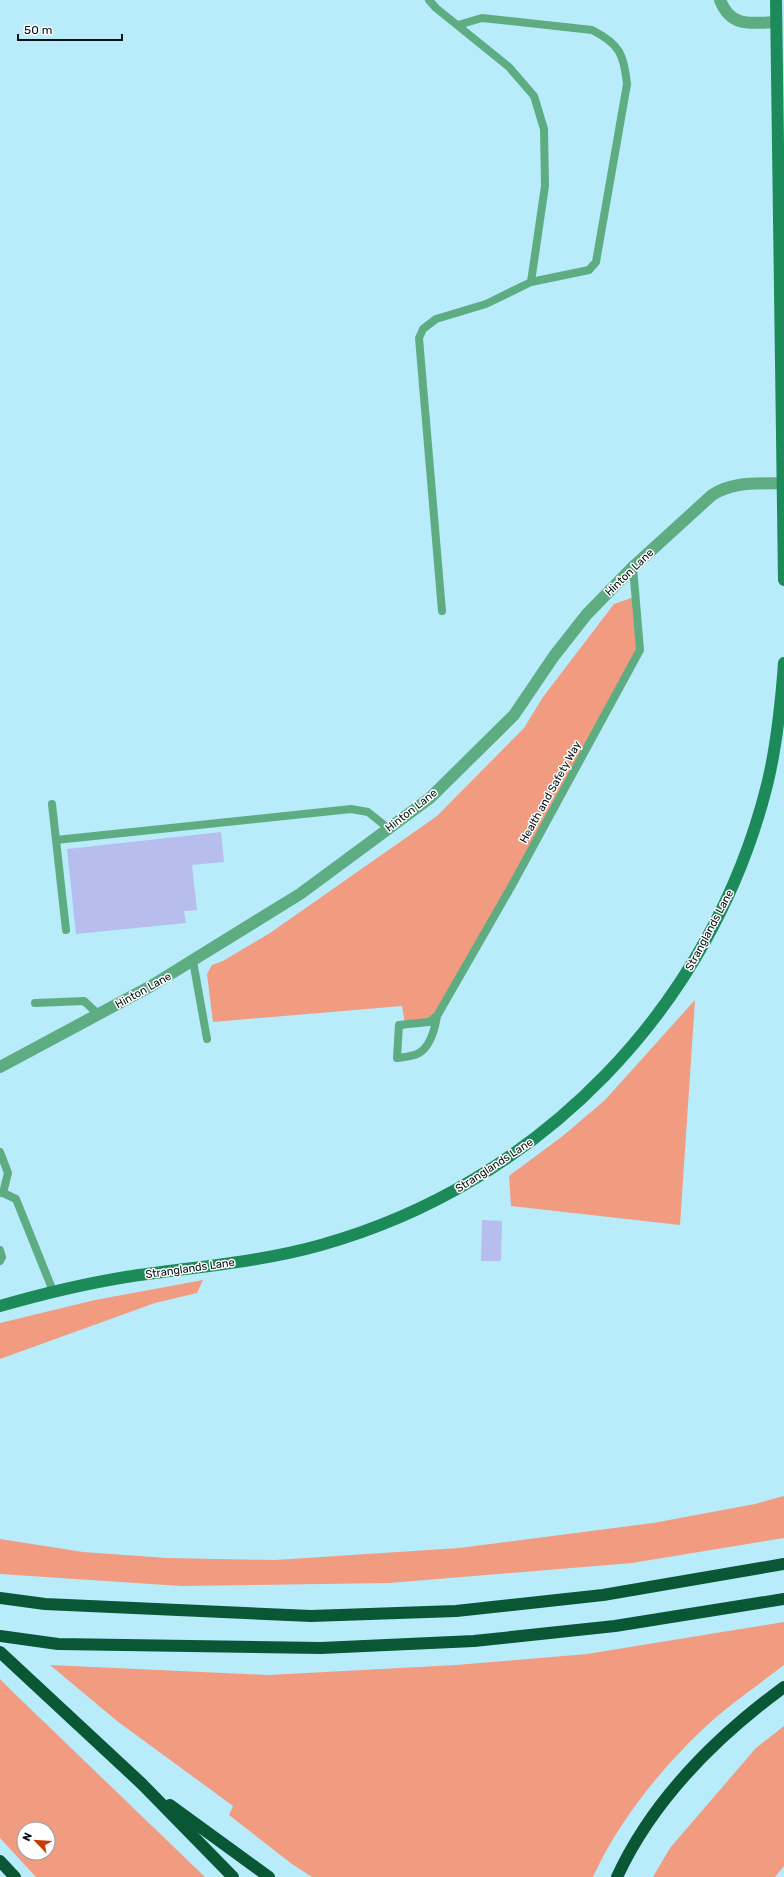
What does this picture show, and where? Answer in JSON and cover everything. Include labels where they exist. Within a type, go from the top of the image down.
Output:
[{"type":"highway","points":[[0,1598],[45,1604],[312,1616],[456,1611],[603,1595],[784,1564]]},
{"type":"highway","points":[[0,1636],[58,1644],[329,1648],[474,1641],[615,1626],[784,1599]]},
{"type":"highway","points":[[0,1652],[142,1784],[232,1877]]},
{"type":"highway","points":[[617,1877],[646,1827],[676,1785],[716,1742],[749,1712],[784,1686]]},
{"type":"highway","points":[[142,1784],[269,1877]]},
{"type":"highway","points":[[0,1861],[14,1877]]},
{"type":"main road","points":[[776,0],[780,93],[784,580]]},
{"type":"main road","name":"Stranglands Lane","points":[[0,1306],[53,1291],[126,1277],[251,1260],[321,1245],[391,1221],[426,1206],[484,1174],[522,1149],[557,1121],[606,1076],[655,1019],[697,957],[718,918],[745,856],[765,792],[781,705],[784,663]]},
{"type":"street","points":[[720,0],[731,18],[746,23],[776,22]]},
{"type":"street","name":"Hinton Lane","points":[[0,1067],[151,986],[193,961],[300,894],[430,798],[514,715],[554,656],[586,614],[633,567],[712,495],[722,488],[733,485],[783,483]]},
{"type":"lane","points":[[429,0],[458,26],[509,67],[534,96],[544,129],[545,186],[531,282]]},
{"type":"lane","points":[[442,611],[419,338],[423,329],[436,319],[486,304],[531,282],[589,270],[596,262],[627,84],[622,55],[609,38],[592,30],[482,18],[458,26]]},
{"type":"lane","name":"Health and Safety Way","points":[[437,1016],[429,1022],[399,1025],[397,1058],[412,1056],[423,1050],[435,1031],[437,1016],[511,887],[640,650],[633,567]]},
{"type":"lane","points":[[52,804],[66,930]]},
{"type":"lane","points":[[56,840],[351,809],[368,812],[388,828]]},
{"type":"lane","points":[[193,961],[207,1039]]},
{"type":"lane","points":[[35,1003],[84,1001],[98,1014]]},
{"type":"lane","points":[[0,1152],[8,1173],[2,1193],[16,1199],[53,1291]]},
{"type":"lane","points":[[0,1250],[2,1257],[0,1261]]},
{"type":"shaded area","points":[[634,597],[640,650],[437,1016],[405,1024],[402,1006],[213,1022],[207,974],[212,965],[223,961],[270,933],[437,816],[524,728],[543,697],[614,604]]},
{"type":"shaded area","points":[[695,1000],[680,1225],[511,1206],[509,1176],[564,1135],[605,1100]]},
{"type":"shaded area","points":[[203,1280],[197,1293],[155,1303],[0,1359],[0,1323],[95,1300]]},
{"type":"shaded area","points":[[784,1496],[784,1538],[632,1563],[389,1583],[181,1586],[0,1574],[0,1539],[83,1552],[167,1558],[275,1560],[459,1548],[653,1523],[755,1504]]},
{"type":"shaded area","points":[[784,1622],[784,1665],[712,1721],[671,1762],[655,1780],[627,1817],[593,1877],[312,1877],[292,1864],[229,1815],[233,1806],[117,1721],[50,1665],[269,1675],[456,1665],[587,1654]]},
{"type":"shaded area","points":[[0,1679],[205,1877],[36,1877],[21,1861],[56,1861],[56,1821],[16,1821],[16,1855],[0,1838]]},
{"type":"shaded area","points":[[784,1726],[784,1866],[775,1877],[653,1877],[670,1848],[756,1748]]},
{"type":"building","points":[[221,832],[224,862],[192,865],[197,910],[184,911],[186,923],[76,934],[67,849]]},
{"type":"building","points":[[482,1220],[502,1221],[501,1261],[481,1261]]}]
